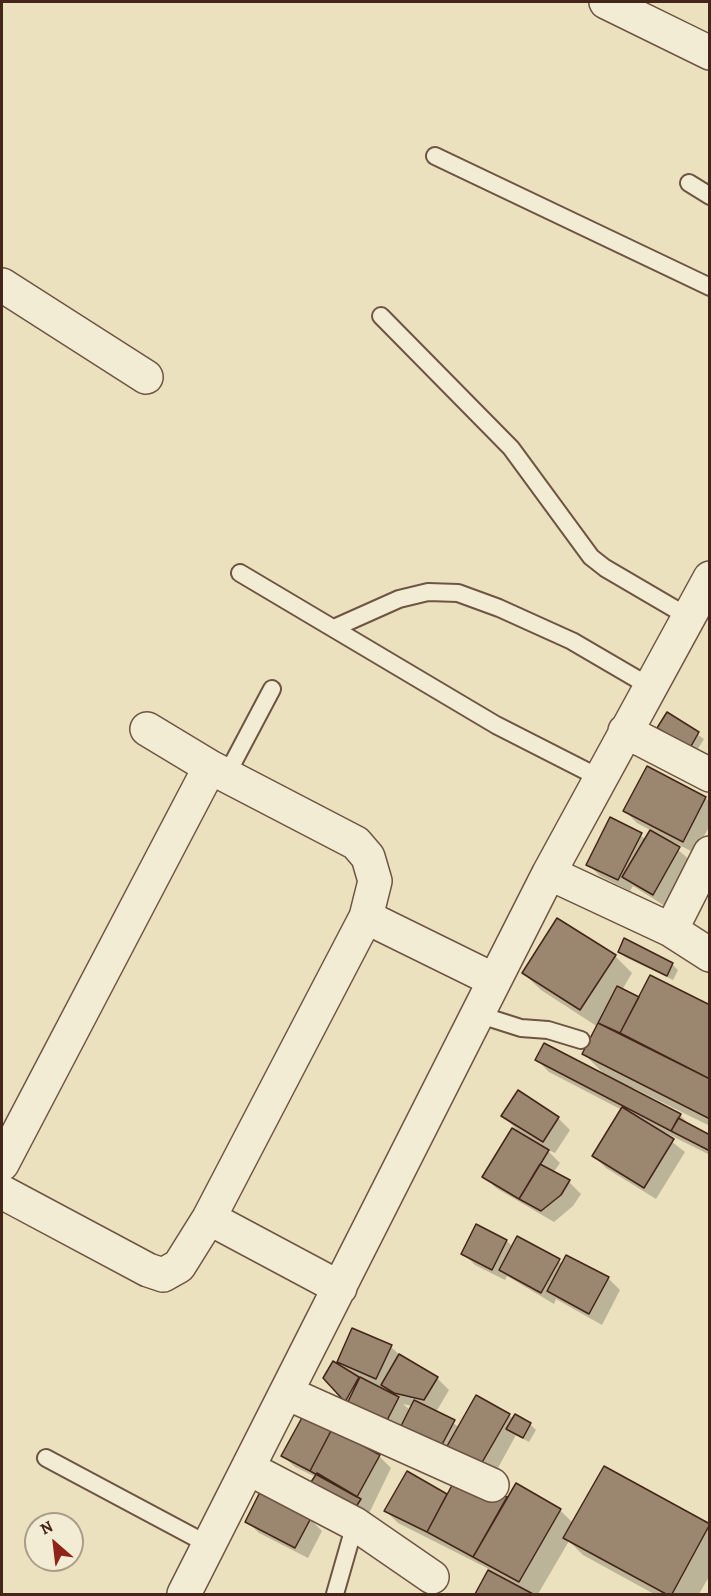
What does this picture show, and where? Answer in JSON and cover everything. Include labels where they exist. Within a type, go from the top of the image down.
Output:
[{"type":"street","points":[[606,2],[710,53]]},
{"type":"street","points":[[2,285],[146,377]]},
{"type":"street","points":[[184,1594],[549,873],[687,616],[710,578]]},
{"type":"street","points":[[2,1192],[148,1270],[163,1275],[179,1266],[209,1218],[366,917],[375,881],[369,857],[356,843],[218,771],[147,729]]},
{"type":"street","points":[[625,731],[710,775]]},
{"type":"street","points":[[2,1164],[218,771]]},
{"type":"street","points":[[671,930],[710,853]]},
{"type":"street","points":[[549,873],[671,930],[710,955]]},
{"type":"street","points":[[366,917],[494,980]]},
{"type":"street","points":[[209,1218],[340,1288]]},
{"type":"street","points":[[287,1393],[492,1485]]},
{"type":"street","points":[[248,1468],[355,1524],[432,1577]]},
{"type":"lane","points":[[435,156],[710,287]]},
{"type":"lane","points":[[689,183],[710,196]]},
{"type":"lane","points":[[381,316],[511,448],[591,556],[605,568],[687,616]]},
{"type":"lane","points":[[240,573],[496,725],[600,778]]},
{"type":"lane","points":[[334,628],[399,599],[428,592],[458,593],[572,640],[649,686]]},
{"type":"lane","points":[[218,771],[272,689]]},
{"type":"lane","points":[[477,1014],[521,1028],[548,1030],[581,1040]]},
{"type":"lane","points":[[46,1458],[209,1545]]},
{"type":"lane","points":[[335,1594],[355,1524]]},
{"type":"building","points":[[667,712],[699,732],[690,748],[657,728]]},
{"type":"building","points":[[647,766],[706,797],[683,842],[623,811]]},
{"type":"building","points":[[610,817],[642,833],[618,880],[586,865]]},
{"type":"building","points":[[650,830],[680,847],[653,895],[622,877]]},
{"type":"building","points":[[557,918],[616,955],[580,1010],[522,973]]},
{"type":"building","points":[[624,938],[673,963],[667,976],[618,952]]},
{"type":"building","points":[[650,975],[710,1005],[710,1079],[620,1033]]},
{"type":"building","points":[[617,986],[639,997],[620,1033],[598,1023]]},
{"type":"building","points":[[598,1023],[710,1079],[710,1119],[582,1054]]},
{"type":"building","points":[[544,1043],[681,1114],[671,1131],[535,1060]]},
{"type":"building","points":[[518,1090],[559,1117],[543,1142],[501,1116]]},
{"type":"building","points":[[622,1107],[674,1139],[644,1188],[592,1156]]},
{"type":"building","points":[[678,1118],[710,1135],[710,1151],[671,1131]]},
{"type":"building","points":[[512,1128],[549,1150],[519,1199],[482,1177]]},
{"type":"building","points":[[540,1164],[570,1180],[561,1195],[541,1211],[519,1199]]},
{"type":"building","points":[[476,1224],[507,1240],[492,1270],[461,1254]]},
{"type":"building","points":[[517,1236],[560,1259],[541,1293],[499,1270]]},
{"type":"building","points":[[566,1255],[609,1277],[589,1314],[547,1291]]},
{"type":"building","points":[[352,1328],[392,1345],[376,1379],[337,1362]]},
{"type":"building","points":[[399,1354],[438,1377],[424,1400],[394,1393],[381,1385]]},
{"type":"building","points":[[333,1361],[359,1377],[345,1402],[323,1378]]},
{"type":"building","points":[[360,1377],[399,1397],[380,1434],[342,1414]]},
{"type":"building","points":[[476,1395],[510,1414],[480,1466],[446,1448]]},
{"type":"building","points":[[414,1400],[455,1420],[437,1454],[397,1434]]},
{"type":"building","points":[[304,1414],[332,1429],[310,1471],[281,1456]]},
{"type":"building","points":[[515,1414],[531,1423],[523,1438],[506,1429]]},
{"type":"building","points":[[332,1429],[380,1455],[357,1497],[310,1471]]},
{"type":"building","points":[[604,1466],[710,1524],[672,1594],[666,1594],[563,1538]]},
{"type":"building","points":[[407,1471],[447,1494],[427,1532],[384,1511]]},
{"type":"building","points":[[317,1473],[361,1499],[349,1518],[305,1491]]},
{"type":"building","points":[[458,1474],[507,1497],[473,1557],[427,1532]]},
{"type":"building","points":[[516,1483],[561,1509],[519,1582],[473,1557]]},
{"type":"building","points":[[260,1492],[311,1518],[295,1548],[245,1522]]},
{"type":"building","points":[[488,1570],[533,1594],[475,1594]]}]
